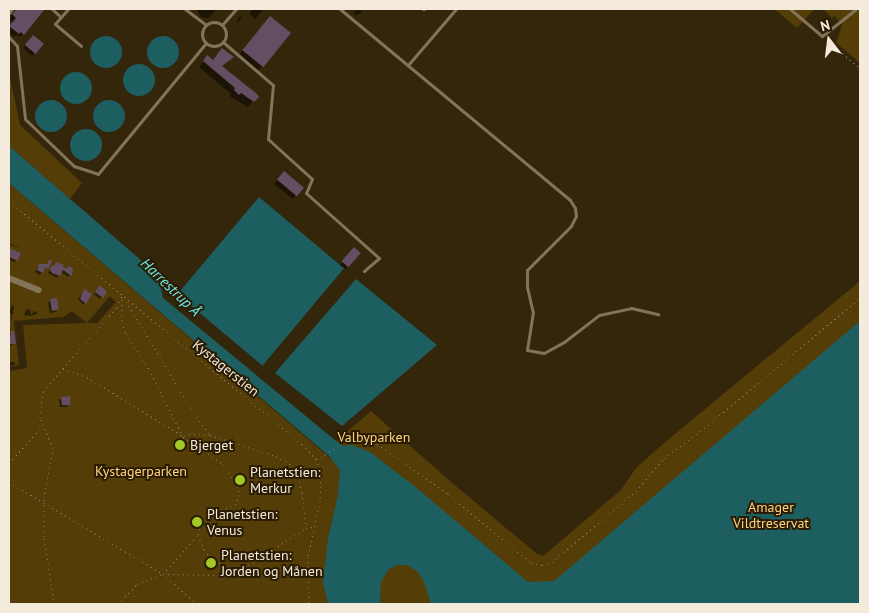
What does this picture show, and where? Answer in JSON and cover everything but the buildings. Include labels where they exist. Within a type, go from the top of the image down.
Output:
[{"type":"street","points":[[9,278],[40,290]]},
{"type":"lane","points":[[9,13],[12,9]]},
{"type":"lane","points":[[52,9],[61,17]]},
{"type":"lane","points":[[68,9],[55,24],[81,46]]},
{"type":"lane","points":[[185,9],[206,25]]},
{"type":"lane","points":[[222,25],[236,9]]},
{"type":"lane","points":[[340,9],[570,200],[575,208],[576,216],[571,226],[527,270],[527,288],[533,312],[527,350],[544,354],[564,342],[599,314],[630,308],[658,314]]},
{"type":"lane","points":[[408,65],[456,9]]},
{"type":"lane","points":[[790,9],[822,36],[856,9]]},
{"type":"lane","points":[[216,22],[222,25],[226,36],[223,42],[213,46],[206,43],[202,32],[206,25],[216,22]]},
{"type":"lane","points":[[9,38],[17,46],[25,119],[74,166],[98,174],[206,43]]},
{"type":"lane","points":[[223,42],[272,85],[268,139],[312,179],[306,193],[380,258],[364,271]]},
{"type":"path","points":[[822,36],[860,68]]},
{"type":"path","name":"Kystagerstien","points":[[9,201],[302,444],[316,459]]},
{"type":"path","points":[[54,604],[44,536],[44,502],[53,448],[40,417],[43,391],[117,307],[123,296]]},
{"type":"path","points":[[123,296],[188,404],[210,435]]},
{"type":"path","points":[[123,296],[120,309],[126,334],[148,369],[184,437]]},
{"type":"path","points":[[310,604],[307,578],[321,477],[316,459],[326,455],[352,436],[365,435],[448,494],[531,562],[542,565],[552,562],[636,491],[664,458],[766,378],[860,298]]},
{"type":"path","points":[[62,369],[87,377],[184,437],[223,464],[235,481],[239,492],[236,504],[203,521],[198,535],[163,574]]},
{"type":"path","points":[[9,463],[44,426]]},
{"type":"path","points":[[184,437],[190,434],[210,435],[240,447],[276,456],[290,464],[298,477],[306,528]]},
{"type":"path","points":[[9,482],[163,574],[197,604]]},
{"type":"path","points":[[118,604],[137,584],[163,574],[222,576],[240,571],[306,528],[313,527]]},
{"type":"path","points":[[198,535],[204,550],[214,561],[240,571]]},
{"type":"green space","points":[[774,9],[814,9],[797,28]]},
{"type":"green space","points":[[823,9],[860,9],[860,63],[836,43],[842,25],[835,16],[832,18]]},
{"type":"green space","points":[[9,73],[20,125],[82,183],[70,199],[9,146]]},
{"type":"green space","points":[[9,183],[330,458],[515,571],[416,489],[335,442],[371,411],[451,482],[537,554],[543,556],[621,490],[636,468],[664,443],[860,281],[860,604],[10,604],[9,371],[27,368],[23,325],[87,323],[72,311],[63,317],[14,321],[19,365],[9,367],[9,245],[20,248],[9,243]],"holes":[[[110,296],[116,302],[97,323],[87,323]]]},
{"type":"water","points":[[106,36],[112,37],[117,41],[121,46],[121,58],[117,63],[112,67],[106,68],[100,67],[95,63],[91,58],[90,52],[91,46],[95,41],[100,37]]},
{"type":"water","points":[[163,36],[169,37],[174,41],[178,46],[178,58],[174,63],[169,67],[163,68],[157,67],[152,63],[148,58],[147,52],[148,46],[152,41],[157,37]]},
{"type":"water","points":[[139,64],[145,65],[150,69],[154,74],[154,86],[150,91],[145,95],[139,96],[133,95],[128,91],[124,86],[123,80],[124,74],[128,69],[133,65]]},
{"type":"water","points":[[76,72],[82,73],[87,77],[91,82],[91,94],[87,99],[82,103],[76,104],[70,103],[65,99],[61,94],[60,88],[61,82],[65,77],[70,73]]},
{"type":"water","points":[[51,100],[57,101],[62,105],[66,110],[66,122],[62,127],[57,131],[51,132],[45,131],[40,127],[36,122],[35,116],[36,110],[40,105],[45,101]]},
{"type":"water","points":[[109,100],[115,101],[120,105],[124,110],[124,122],[120,127],[115,131],[109,132],[103,131],[98,127],[94,122],[93,116],[94,110],[98,105],[103,101]]},
{"type":"water","points":[[86,129],[92,130],[97,134],[101,139],[101,151],[97,156],[92,160],[86,161],[80,160],[75,156],[71,151],[70,145],[71,139],[75,134],[80,130]]},
{"type":"water","name":"Amager Vildtreservat","points":[[9,146],[158,275],[163,298],[336,441],[343,446],[352,445],[370,452],[418,489],[528,582],[554,581],[860,321],[860,604],[431,604],[424,582],[417,571],[407,565],[397,565],[389,569],[381,582],[380,604],[328,604],[323,582],[328,539],[338,495],[340,470],[329,456],[9,183]]},
{"type":"water","points":[[259,197],[344,268],[262,366],[177,294]]},
{"type":"water","points":[[356,279],[437,345],[342,426],[275,373]]},
{"type":"place","name":"Bjerget","points":[[180,445]]},
{"type":"place","name":"Planetstien: Merkur","points":[[240,480]]},
{"type":"place","name":"Planetstien: Venus","points":[[197,522]]},
{"type":"place","name":"Planetstien: Jorden og Månen","points":[[211,563]]},
{"type":"water label","name":"Harrestrup Å","points":[[171,287]]},
{"type":"park label","name":"Valbyparken","points":[[374,437]]},
{"type":"park label","name":"Kystagerparken","points":[[141,471]]}]
